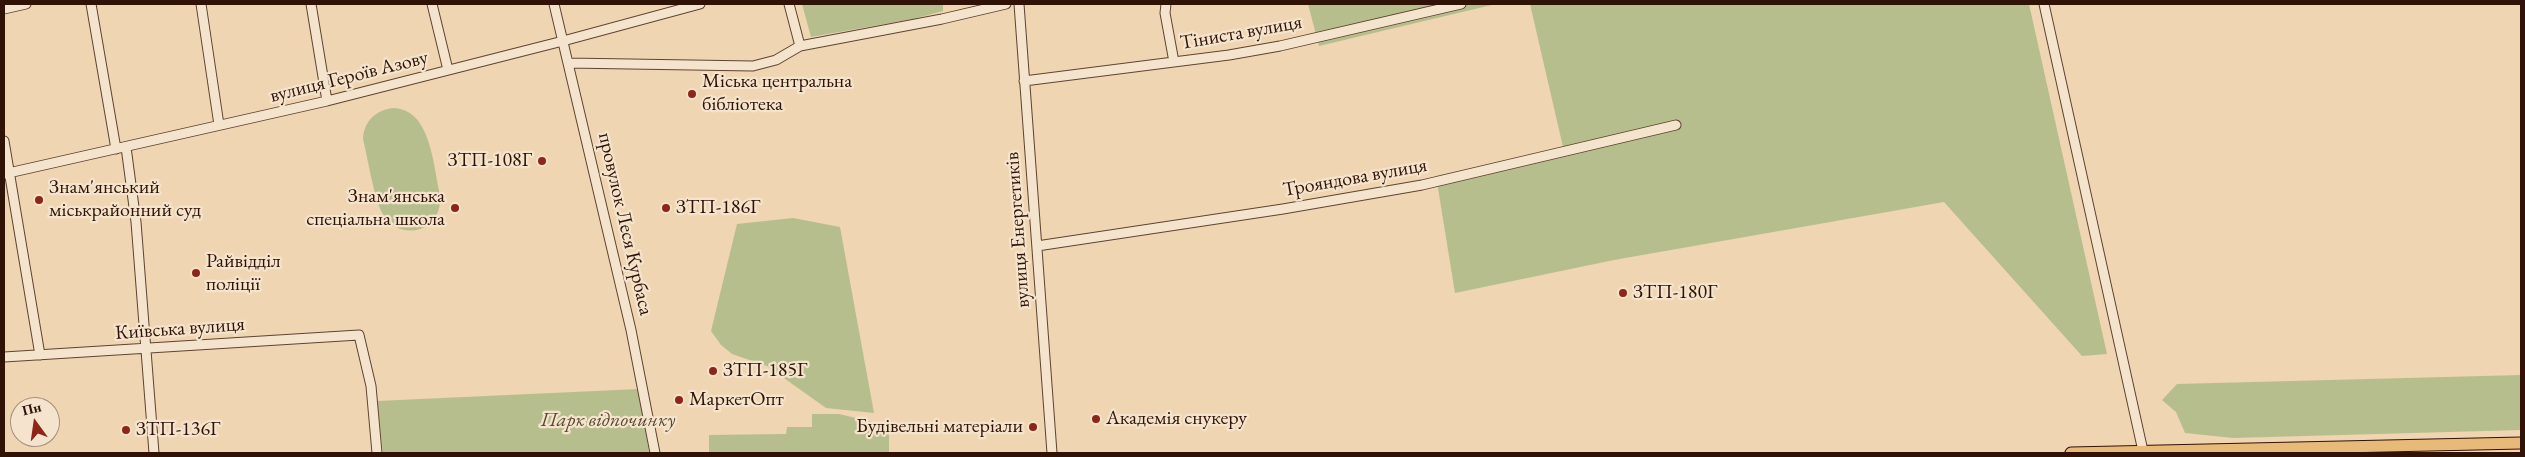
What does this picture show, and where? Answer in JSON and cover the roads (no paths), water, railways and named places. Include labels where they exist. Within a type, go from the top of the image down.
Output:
[{"type":"main road","points":[[2071,453],[2521,443]]},
{"type":"street","points":[[4,9],[26,4]]},
{"type":"street","points":[[91,4],[116,149]]},
{"type":"street","points":[[201,4],[220,125]]},
{"type":"street","points":[[311,4],[327,101]]},
{"type":"street","points":[[432,4],[448,70]]},
{"type":"street","name":"провулок Леся Курбаса","points":[[554,4],[631,330],[655,453]]},
{"type":"street","name":"вулиця Героїв Азову","points":[[6,173],[327,101],[563,41],[669,8],[700,4]]},
{"type":"street","points":[[789,4],[800,46]]},
{"type":"street","points":[[568,63],[753,66],[776,60],[800,46],[942,19],[1006,4]]},
{"type":"street","name":"вулиця Енергетиків","points":[[1019,4],[1052,453]]},
{"type":"street","points":[[1166,4],[1165,13],[1174,62]]},
{"type":"street","name":"Тіниста вулиця","points":[[1024,81],[1280,46],[1461,4]]},
{"type":"street","points":[[2044,4],[2143,451]]},
{"type":"street","name":"Трояндова вулиця","points":[[1036,246],[1283,209],[1422,185],[1676,126]]},
{"type":"street","points":[[4,141],[6,173],[40,355]]},
{"type":"street","points":[[126,147],[136,222],[154,453]]},
{"type":"street","name":"Київська вулиця","points":[[4,357],[359,335],[371,386],[377,453]]},
{"type":"place","name":"Міська центральна бібліотека","points":[[692,94]]},
{"type":"place","name":"ЗТП-108Г","points":[[542,161]]},
{"type":"place","name":"Знам'янський міськрайонний суд","points":[[39,200]]},
{"type":"place","name":"Знам'янська спеціальна школа","points":[[455,208]]},
{"type":"place","name":"ЗТП-186Г","points":[[666,208]]},
{"type":"place","name":"Райвідділ поліції","points":[[196,273]]},
{"type":"place","name":"ЗТП-180Г","points":[[1623,293]]},
{"type":"place","name":"ЗТП-185Г","points":[[713,371]]},
{"type":"place","name":"МаркетОпт","points":[[679,400]]},
{"type":"place","name":"Академія снукеру","points":[[1096,419]]},
{"type":"place","name":"Будівельні матеріали","points":[[1033,427]]},
{"type":"place","name":"ЗТП-136Г","points":[[126,430]]},
{"type":"park label","name":"Парк відпочинку","points":[[608,421]]}]
